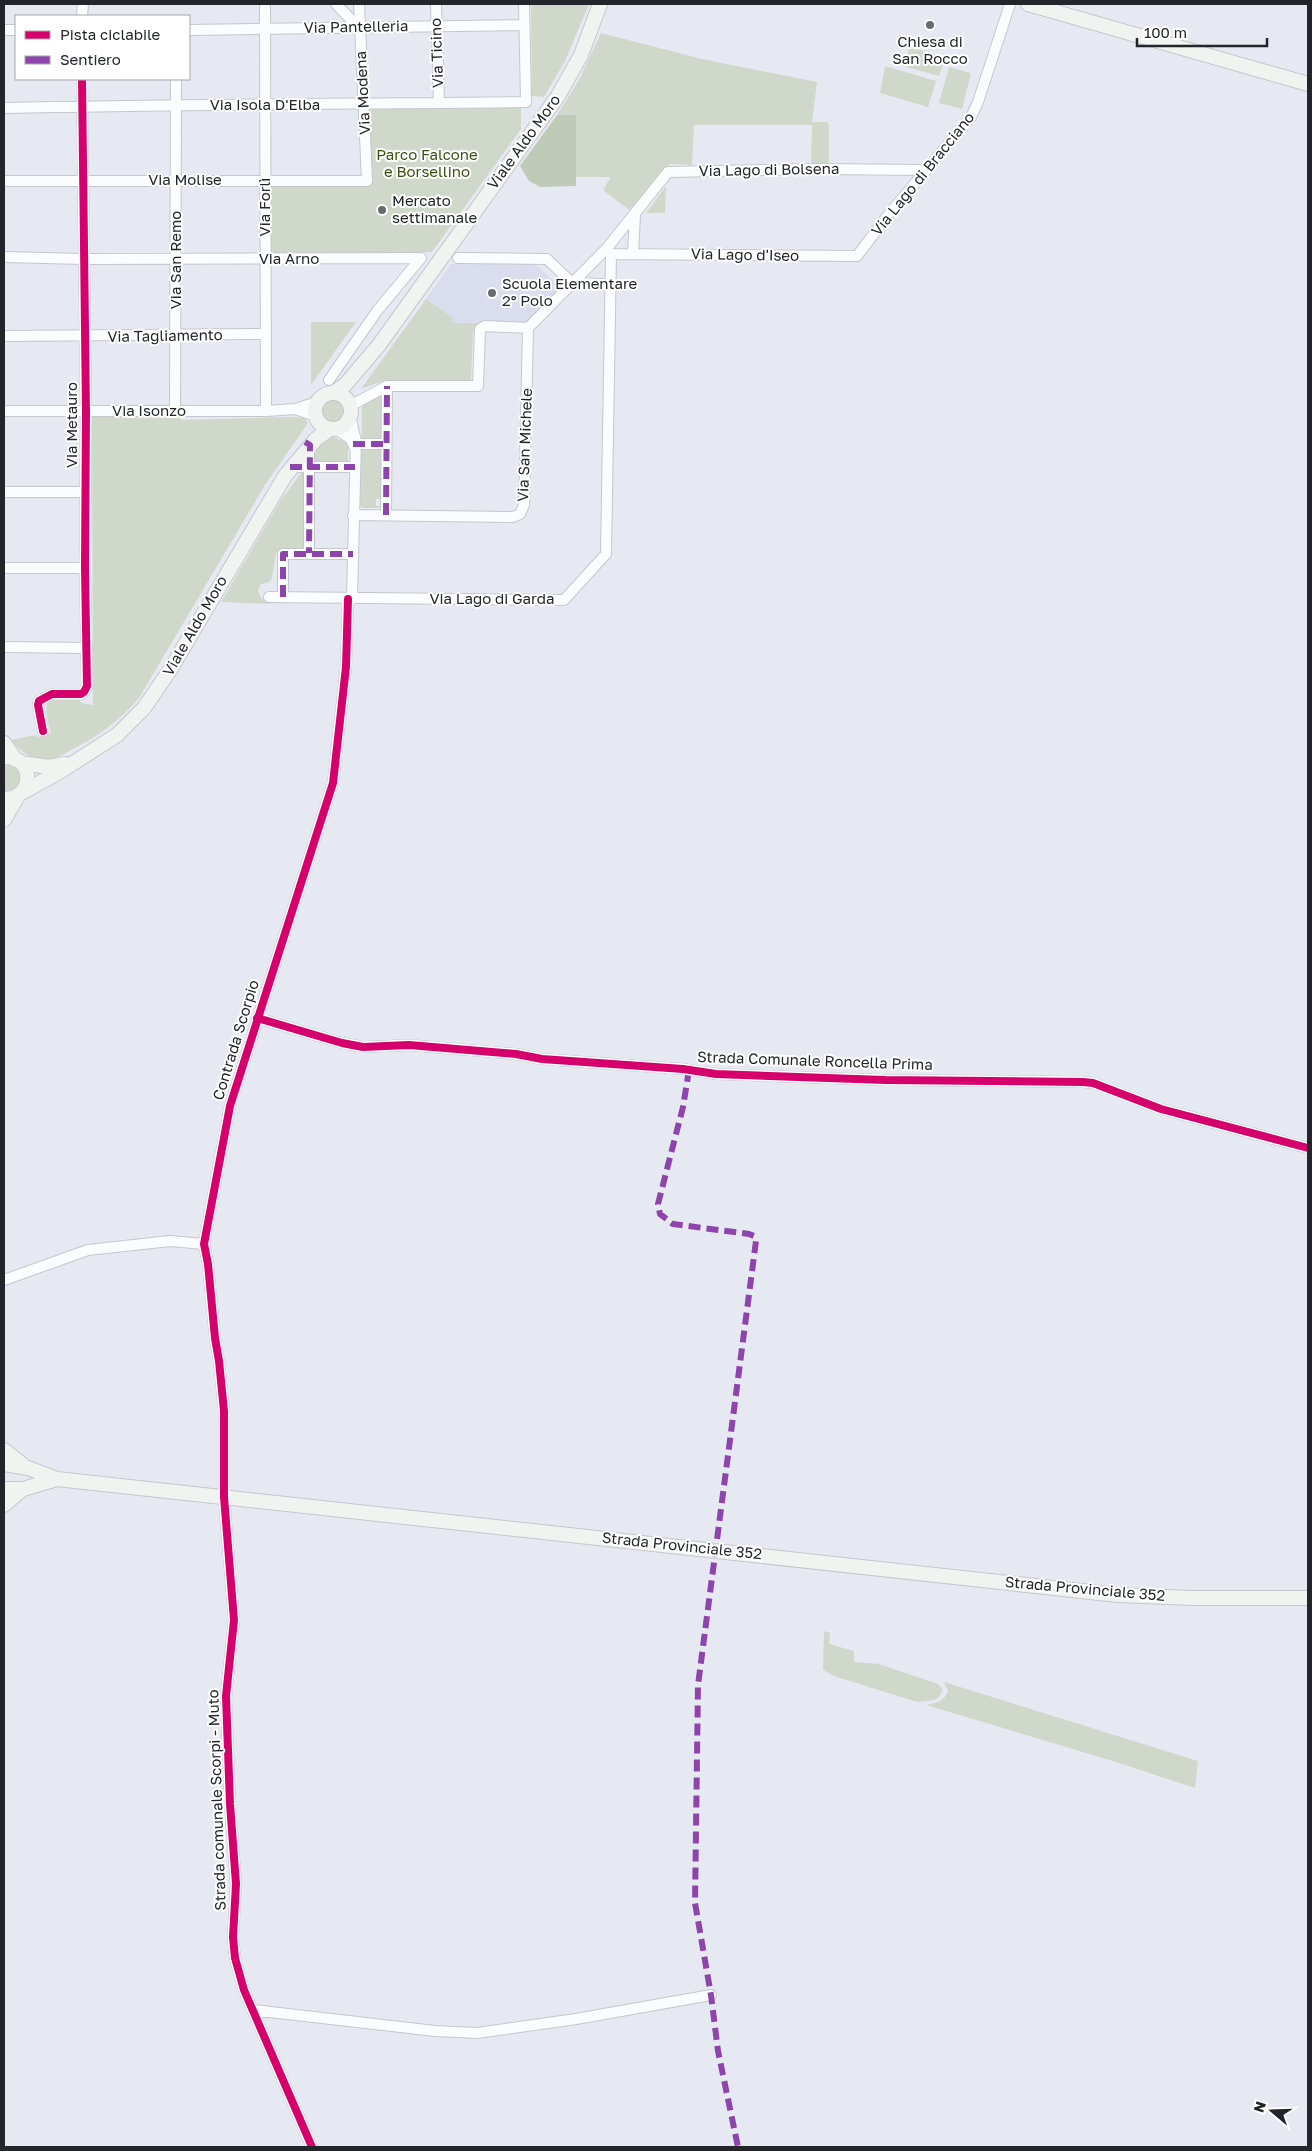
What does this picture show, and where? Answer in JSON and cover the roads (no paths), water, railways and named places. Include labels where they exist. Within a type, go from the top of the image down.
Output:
[{"type":"main road","name":"Viale Aldo Moro","points":[[308,444],[345,424],[356,384],[379,345],[558,96],[580,55],[600,4]]},
{"type":"main road","points":[[1028,4],[1308,84]]},
{"type":"main road","name":"Viale Aldo Moro","points":[[15,796],[84,757],[117,735],[144,708],[289,470],[308,444],[323,395],[331,386],[344,385],[379,345]]},
{"type":"main road","points":[[331,386],[340,394],[350,408]]},
{"type":"main road","points":[[317,413],[333,429]]},
{"type":"main road","points":[[4,743],[14,760],[25,768],[28,780],[15,796],[4,820]]},
{"type":"main road","name":"Viale Aldo Moro","points":[[14,760],[42,767],[53,767],[84,757]]},
{"type":"main road","name":"Strada Provinciale 352","points":[[4,1450],[28,1468]]},
{"type":"main road","name":"Strada Provinciale 352","points":[[4,1464],[28,1468],[57,1479],[1118,1594],[1192,1598],[1308,1598]]},
{"type":"main road","name":"Strada Provinciale 352","points":[[4,1489],[23,1488],[57,1479]]},
{"type":"main road","name":"Strada Provinciale 352","points":[[4,1505],[23,1488]]},
{"type":"street","name":"Via Forlì","points":[[265,4],[266,411]]},
{"type":"street","points":[[336,4],[360,29]]},
{"type":"street","name":"Via Modena","points":[[359,4],[367,181]]},
{"type":"street","name":"Via Ticino","points":[[436,4],[439,103]]},
{"type":"street","points":[[524,4],[524,25]]},
{"type":"street","name":"Via Lago di Bracciano","points":[[857,256],[975,110],[1010,4]]},
{"type":"street","name":"Via Pantelleria","points":[[190,30],[265,28],[360,29],[524,25]]},
{"type":"street","name":"Via Isola D'Elba","points":[[4,108],[176,104],[265,106],[526,102],[524,25]]},
{"type":"street","name":"Via Metauro","points":[[43,731],[38,705],[39,701],[52,694],[81,694],[86,689],[86,412],[82,80]]},
{"type":"street","name":"Via San Remo","points":[[175,411],[177,259],[176,80]]},
{"type":"street","name":"Via Lago di Bolsena","points":[[635,215],[668,172],[818,168],[926,170]]},
{"type":"street","name":"Via Molise","points":[[4,181],[367,181]]},
{"type":"street","points":[[350,408],[386,386],[478,386],[480,329],[485,326],[528,328],[571,282],[609,251],[635,215]]},
{"type":"street","points":[[633,254],[635,215]]},
{"type":"street","name":"Via Lago d'Iseo","points":[[609,251],[633,254],[857,256]]},
{"type":"street","name":"Via Lago di Garda","points":[[269,597],[564,600],[606,554],[609,251]]},
{"type":"street","name":"Via Arno","points":[[4,257],[84,259],[421,258],[378,311],[331,386]]},
{"type":"street","points":[[458,258],[547,259],[571,282],[610,285]]},
{"type":"street","name":"Via San Michele","points":[[354,515],[513,517],[520,514],[524,505],[528,328]]},
{"type":"street","name":"Via Tagliamento","points":[[4,336],[85,337],[266,334]]},
{"type":"street","points":[[386,386],[386,516]]},
{"type":"street","name":"Contrada Scorpio","points":[[224,1497],[224,1411],[208,1264],[204,1244],[223,1135],[230,1106],[334,784],[346,667],[353,554],[354,446],[356,438],[350,408]]},
{"type":"street","name":"Via Isonzo","points":[[4,411],[266,411],[295,409],[317,413]]},
{"type":"street","points":[[333,429],[351,440],[354,446],[386,444]]},
{"type":"street","points":[[308,444],[310,467],[309,553]]},
{"type":"street","points":[[289,470],[310,467],[354,468]]},
{"type":"street","points":[[4,492],[86,492]]},
{"type":"street","points":[[283,597],[283,554],[353,554]]},
{"type":"street","points":[[4,568],[85,568]]},
{"type":"street","points":[[4,646],[87,648]]},
{"type":"street","name":"Strada Comunale Roncella Prima","points":[[257,1018],[342,1043],[363,1047],[409,1044],[516,1054],[542,1059],[683,1068],[726,1074],[885,1080],[1082,1082],[1093,1084],[1161,1110],[1308,1148]]},
{"type":"street","points":[[4,1280],[88,1250],[170,1240],[204,1244]]},
{"type":"street","name":"Strada comunale Scorpi - Muto","points":[[224,1497],[234,1620],[226,1696],[230,1804],[236,1884],[233,1937],[238,1974],[312,2147]]},
{"type":"street","points":[[253,2010],[435,2031],[478,2033],[576,2019],[711,1995]]},
{"type":"place","name":"Chiesa di San Rocco","points":[[930,25]]},
{"type":"place","name":"Mercato settimanale","points":[[382,210]]},
{"type":"place","name":"Scuola Elementare 2° Polo","points":[[492,293]]},
{"type":"park label","name":"Parco Falcone e Borsellino","points":[[427,164]]}]
